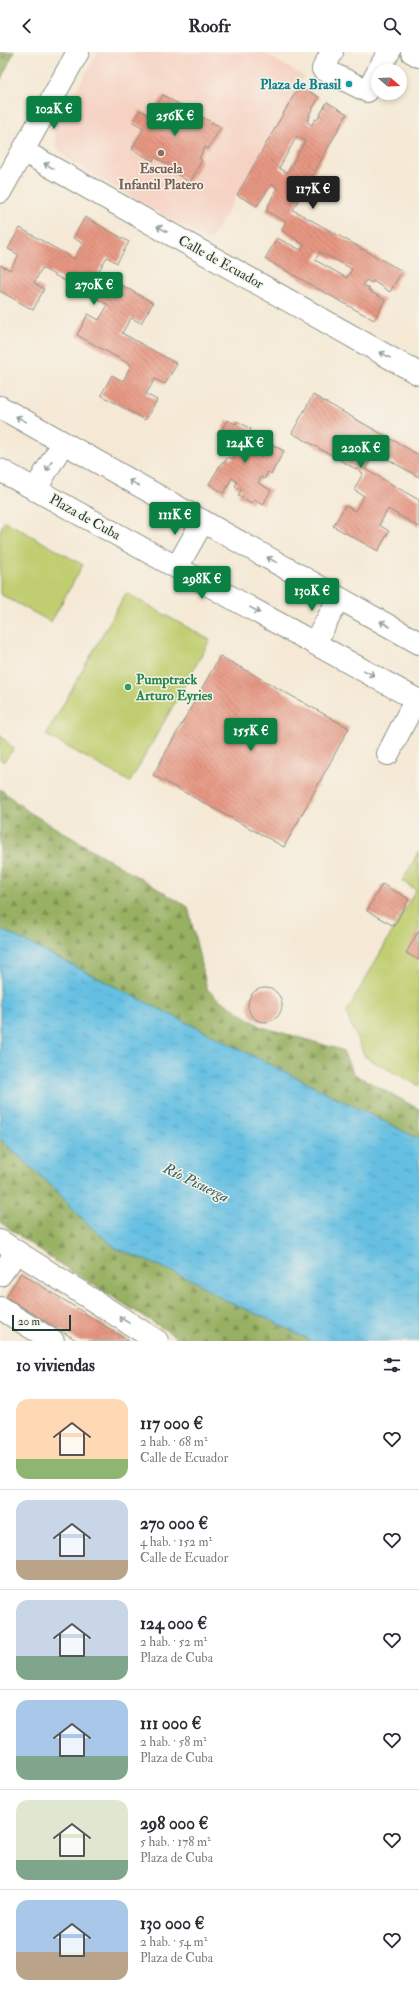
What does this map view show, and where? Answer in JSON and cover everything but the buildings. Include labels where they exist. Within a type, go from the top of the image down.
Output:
[{"type":"street","points":[[0,192],[78,52]]},
{"type":"street","points":[[332,52],[323,68],[367,91],[371,84]]},
{"type":"street","points":[[382,64],[389,52]]},
{"type":"street","points":[[412,52],[419,56]]},
{"type":"street","name":"Calle de Ecuador","points":[[23,151],[419,374]]},
{"type":"street","points":[[0,407],[419,643]]},
{"type":"street","name":"Plaza de Cuba","points":[[35,490],[63,442]]},
{"type":"street","name":"Plaza de Cuba","points":[[0,470],[417,700]]},
{"type":"street","points":[[177,567],[203,521]]},
{"type":"street","points":[[315,643],[339,598]]},
{"type":"street","points":[[388,754],[417,700]]},
{"type":"street","points":[[0,1275],[8,1247],[157,1341]]},
{"type":"street","points":[[0,1308],[53,1341]]},
{"type":"shaded area","name":"Escuela Infantil Platero","points":[[98,52],[261,52],[304,76],[210,242],[68,160],[56,146],[55,127]]},
{"type":"green space","points":[[0,52],[14,52],[0,81]]},
{"type":"green space","points":[[5,521],[83,565],[51,622],[0,594],[0,530]]},
{"type":"green space","name":"Pumptrack Arturo Eyries","points":[[126,593],[210,640],[130,782],[46,735]]},
{"type":"green space","points":[[0,735],[14,749],[3,762],[0,759]]},
{"type":"green space","points":[[0,789],[29,812],[188,907],[207,989],[217,998],[262,1027],[342,1050],[354,1074],[419,1109],[419,1139],[0,929]]},
{"type":"green space","points":[[419,851],[419,1086],[365,1057],[346,1013],[416,890],[402,881]]},
{"type":"green space","points":[[0,1139],[55,1189],[85,1222],[116,1248],[195,1281],[224,1300],[266,1318],[311,1341],[183,1341],[49,1257],[0,1222]]},
{"type":"water","name":"Río Pisuerga","points":[[0,929],[419,1139],[419,1341],[311,1341],[266,1318],[224,1300],[195,1281],[116,1248],[85,1222],[55,1189],[0,1139]]},
{"type":"place","name":"Plaza de Brasil","points":[[349,84]]},
{"type":"place","name":"Escuela Infantil Platero","points":[[161,153]]},
{"type":"place","name":"Pumptrack Arturo Eyries","points":[[128,687]]}]
